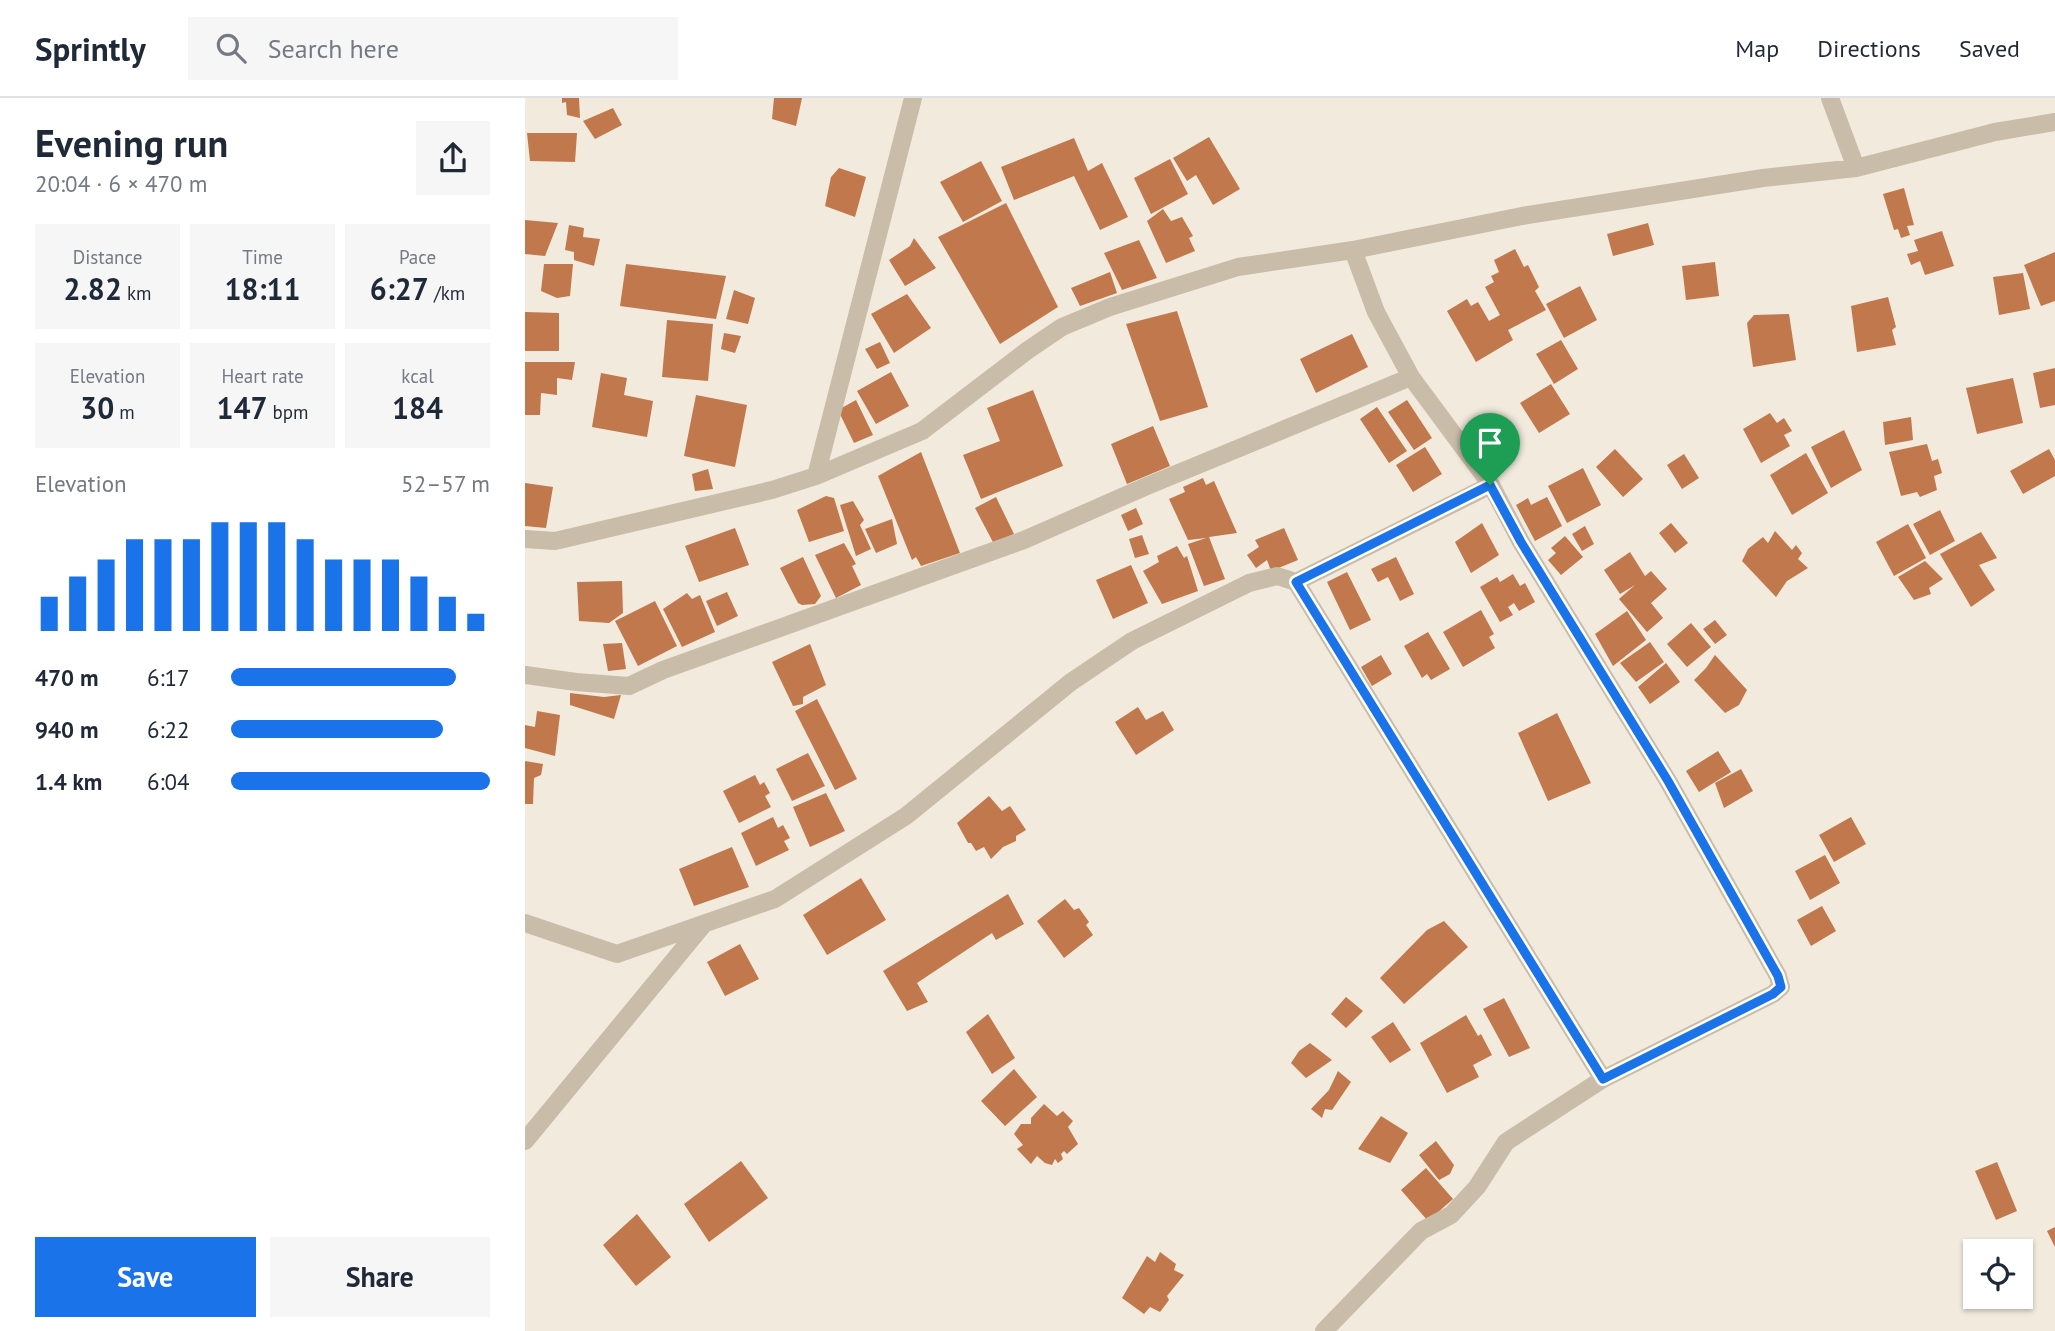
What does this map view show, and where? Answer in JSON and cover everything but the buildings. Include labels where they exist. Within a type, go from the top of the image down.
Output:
[{"type":"street","points":[[816,476],[913,98]]},
{"type":"street","points":[[1830,98],[1856,167]]},
{"type":"street","points":[[525,540],[555,541],[772,490],[816,476],[922,431],[1062,327],[1111,307],[1238,267],[1353,250],[1522,216],[1763,178],[1856,167],[1995,131],[2055,122]]},
{"type":"street","points":[[1324,1331],[1421,1231],[1451,1215],[1477,1187],[1506,1142],[1603,1079],[1773,994],[1781,987],[1778,976],[1668,781],[1535,566],[1490,485],[1411,377],[1376,312],[1353,250]]},
{"type":"street","points":[[525,675],[629,686],[663,670],[1024,540],[1411,377]]},
{"type":"street","points":[[1296,582],[1490,485]]},
{"type":"street","points":[[525,923],[617,954],[775,899],[906,816],[1071,682],[1132,641],[1249,583],[1277,576],[1296,582],[1603,1079]]},
{"type":"street","points":[[525,1141],[703,925]]},
{"type":"route","points":[[1490,485],[1593,662],[1668,781],[1778,976],[1781,987],[1773,994],[1603,1079],[1296,582],[1490,485]]}]
